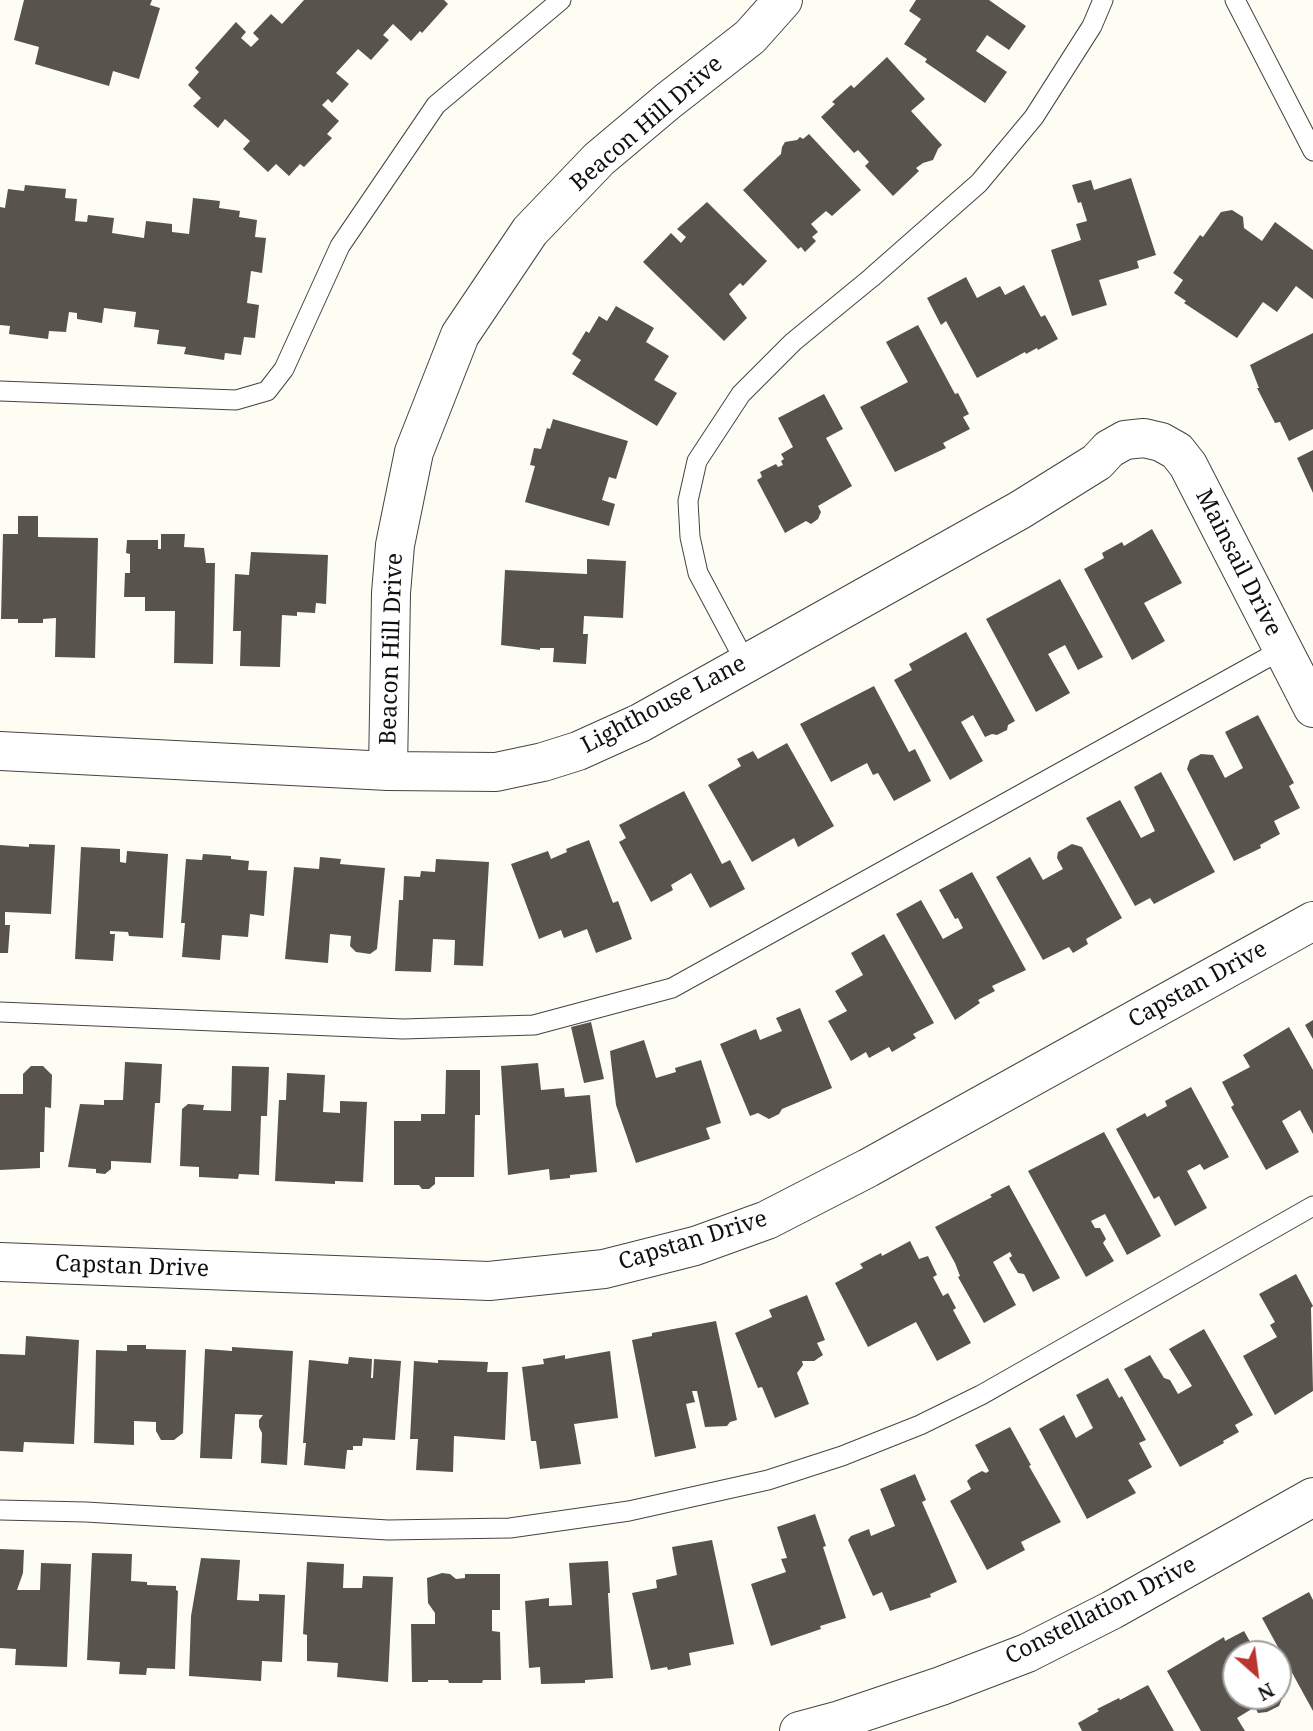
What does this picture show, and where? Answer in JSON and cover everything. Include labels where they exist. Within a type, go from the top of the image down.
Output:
[{"type":"street","name":"Beacon Hill Drive","points":[[388,771],[391,593],[395,545],[414,452],[460,335],[530,231],[599,159],[750,37],[783,0]]},
{"type":"street","name":"Lighthouse Lane","points":[[0,751],[388,771],[496,772],[543,762],[578,751],[640,723],[1020,510],[1097,462],[1109,449],[1125,440],[1144,438]]},
{"type":"street","name":"Mainsail Drive","points":[[1144,438],[1161,442],[1177,451],[1188,466],[1313,708]]},
{"type":"street","name":"Capstan Drive","points":[[0,1262],[489,1281],[604,1269],[695,1246],[767,1220],[868,1168],[1313,921]]},
{"type":"street","name":"Constellation Drive","points":[[799,1731],[942,1686],[1027,1653],[1112,1610],[1313,1497]]},
{"type":"lane","points":[[0,391],[236,400],[267,391],[284,369],[340,246],[436,105],[561,0]]},
{"type":"lane","points":[[746,663],[698,573],[690,537],[688,501],[697,461],[741,394],[793,342],[979,183],[1034,117],[1092,26],[1102,0]]},
{"type":"lane","points":[[1236,0],[1313,151]]},
{"type":"lane","points":[[0,1012],[403,1029],[534,1025],[672,988],[1283,649]]},
{"type":"lane","points":[[0,1510],[86,1512],[388,1530],[510,1528],[629,1511],[768,1480],[842,1456],[981,1395],[1313,1206]]},
{"type":"building","points":[[24,0],[152,0],[150,5],[160,8],[139,79],[113,71],[109,86],[35,64],[39,47],[14,40]]},
{"type":"building","points":[[304,0],[444,0],[448,4],[422,33],[420,31],[411,41],[393,24],[383,35],[389,40],[371,60],[358,49],[336,73],[349,84],[332,103],[328,99],[322,105],[339,121],[327,134],[332,138],[304,167],[300,164],[289,176],[276,164],[268,172],[243,149],[250,141],[225,119],[218,128],[193,106],[201,98],[188,85],[199,72],[195,68],[236,22],[246,32],[241,38],[251,47],[259,39],[253,33],[271,14],[282,24]]},
{"type":"building","points":[[916,0],[989,0],[1026,26],[1009,50],[987,35],[976,51],[1007,72],[985,103],[925,62],[927,59],[904,44],[921,19],[909,11]]},
{"type":"building","points":[[887,57],[925,99],[911,111],[942,145],[933,160],[916,168],[919,171],[893,196],[865,166],[869,162],[858,150],[854,153],[821,117],[835,104],[832,102],[851,85],[854,88]]},
{"type":"building","points":[[809,134],[861,190],[832,216],[826,211],[811,224],[818,232],[812,237],[816,241],[805,252],[801,247],[798,249],[743,190],[781,154],[785,142],[800,137],[803,139]]},
{"type":"building","points":[[1131,178],[1156,255],[1137,261],[1139,268],[1099,280],[1107,305],[1072,316],[1051,250],[1081,240],[1076,224],[1087,221],[1072,185],[1091,180],[1094,190]]},
{"type":"building","points":[[25,185],[66,189],[65,198],[77,199],[75,221],[87,222],[88,215],[114,218],[112,233],[144,238],[146,221],[172,224],[172,232],[189,234],[193,198],[220,201],[219,208],[240,211],[239,217],[257,220],[255,237],[266,238],[262,273],[251,271],[247,303],[259,305],[255,338],[244,337],[241,355],[225,353],[224,360],[184,354],[186,347],[157,344],[159,330],[134,327],[136,312],[104,308],[102,323],[77,319],[77,313],[69,312],[66,332],[49,331],[48,339],[9,334],[10,326],[0,325],[0,207],[5,208],[8,189],[24,191]]},
{"type":"building","points":[[707,202],[767,261],[743,286],[740,283],[729,294],[747,318],[724,341],[643,262],[671,233],[681,243],[686,237],[677,229]]},
{"type":"building","points":[[1232,210],[1243,217],[1244,228],[1262,241],[1275,222],[1313,250],[1313,299],[1296,286],[1277,312],[1263,302],[1237,338],[1184,303],[1186,301],[1174,293],[1183,280],[1173,273],[1200,235],[1203,237],[1221,212]]},
{"type":"building","points":[[966,277],[977,298],[1000,286],[1005,295],[1024,285],[1041,317],[1045,315],[1058,339],[1038,350],[1037,348],[1026,354],[1025,352],[977,378],[946,321],[941,325],[927,298]]},
{"type":"building","points":[[616,306],[654,328],[646,342],[669,356],[654,380],[677,393],[657,426],[572,374],[581,360],[572,354],[586,331],[589,333],[599,316],[607,321]]},
{"type":"building","points":[[918,325],[955,394],[958,393],[969,414],[963,417],[970,429],[943,443],[946,448],[895,472],[860,407],[908,382],[886,342]]},
{"type":"building","points":[[1313,333],[1313,429],[1289,441],[1280,422],[1275,423],[1257,388],[1250,365]]},
{"type":"building","points":[[824,394],[843,429],[826,438],[852,486],[818,506],[821,512],[818,519],[811,524],[806,521],[785,533],[757,480],[762,477],[760,472],[776,464],[778,467],[783,465],[781,454],[793,447],[778,418]]},
{"type":"building","points":[[553,419],[628,441],[616,479],[609,477],[602,500],[615,504],[609,526],[525,502],[535,466],[530,465],[534,448],[541,449],[547,428],[550,429]]},
{"type":"building","points":[[1313,450],[1313,493],[1297,458]]},
{"type":"building","points":[[18,516],[38,516],[38,537],[98,538],[95,658],[55,657],[56,618],[43,619],[43,623],[18,623],[18,619],[1,619],[3,534],[18,534]]},
{"type":"building","points":[[1152,529],[1182,583],[1144,603],[1165,641],[1132,660],[1084,569],[1104,558],[1102,553],[1122,542],[1124,546]]},
{"type":"building","points":[[161,534],[185,534],[184,547],[204,548],[206,563],[215,563],[213,664],[174,663],[175,611],[145,611],[145,597],[124,597],[125,573],[130,573],[130,554],[126,553],[127,540],[158,540],[158,549],[161,549]]},
{"type":"building","points":[[251,552],[328,555],[326,604],[316,603],[315,613],[282,615],[280,667],[240,666],[241,631],[233,631],[235,574],[249,575]]},
{"type":"building","points":[[587,559],[626,561],[623,618],[584,616],[583,634],[588,634],[586,664],[553,662],[554,648],[540,650],[501,645],[505,570],[587,574]]},
{"type":"building","points":[[1060,579],[1103,657],[1078,670],[1065,645],[1048,654],[1070,693],[1036,712],[986,619]]},
{"type":"building","points":[[966,632],[1015,721],[1008,725],[1007,730],[985,737],[973,715],[961,722],[983,761],[950,780],[894,680],[912,670],[909,664]]},
{"type":"building","points":[[874,686],[909,752],[915,749],[931,781],[894,801],[878,773],[873,775],[867,763],[831,782],[800,724]]},
{"type":"building","points":[[1258,715],[1294,783],[1289,786],[1300,808],[1274,821],[1280,834],[1260,845],[1261,848],[1234,861],[1187,769],[1190,760],[1201,754],[1213,755],[1225,778],[1243,768],[1225,732]]},
{"type":"building","points":[[787,743],[834,826],[798,847],[794,838],[752,862],[708,785],[741,766],[737,759],[753,751],[758,759]]},
{"type":"building","points":[[1161,772],[1215,872],[1154,904],[1150,898],[1135,906],[1086,818],[1120,800],[1141,838],[1155,831],[1134,787]]},
{"type":"building","points":[[684,791],[722,864],[730,860],[745,889],[710,908],[691,873],[671,885],[673,890],[651,902],[619,842],[626,838],[619,825]]},
{"type":"building","points":[[589,840],[613,903],[618,901],[632,939],[596,953],[587,929],[564,938],[561,930],[539,939],[511,864],[548,851],[551,859],[567,852],[566,849]]},
{"type":"building","points":[[29,844],[55,845],[51,914],[5,912],[5,925],[10,925],[8,953],[0,953],[0,845],[29,847]]},
{"type":"building","points":[[1072,844],[1082,847],[1122,918],[1086,939],[1088,944],[1073,953],[1069,947],[1043,960],[996,877],[1030,857],[1043,880],[1063,869],[1057,858],[1058,852]]},
{"type":"building","points":[[81,847],[120,849],[120,862],[126,863],[127,851],[168,854],[163,938],[129,936],[128,932],[110,931],[110,934],[115,934],[113,961],[75,959]]},
{"type":"building","points":[[203,854],[231,856],[231,859],[249,861],[248,870],[267,871],[264,916],[250,914],[248,937],[222,935],[220,960],[182,957],[185,923],[181,923],[186,859],[202,860]]},
{"type":"building","points":[[320,857],[341,859],[340,864],[385,868],[377,949],[370,954],[356,952],[350,946],[351,936],[330,934],[328,963],[285,959],[294,867],[319,869]]},
{"type":"building","points":[[436,859],[489,862],[483,966],[454,965],[455,940],[433,939],[431,972],[395,971],[399,900],[403,900],[404,876],[420,877],[421,871],[435,872]]},
{"type":"building","points":[[972,872],[1026,970],[992,986],[995,991],[978,1000],[980,1003],[955,1020],[896,914],[921,900],[943,939],[963,928],[939,890]]},
{"type":"building","points":[[884,934],[934,1023],[913,1034],[916,1038],[892,1052],[889,1047],[869,1058],[866,1052],[851,1061],[828,1021],[847,1011],[835,991],[863,975],[851,953]]},
{"type":"building","points":[[800,1008],[832,1088],[782,1109],[779,1114],[769,1119],[758,1113],[750,1116],[720,1044],[756,1029],[760,1040],[782,1031],[776,1018]]},
{"type":"building","points":[[1313,1020],[1313,1039],[1305,1025]]},
{"type":"building","points":[[591,1022],[604,1079],[584,1083],[571,1027]]},
{"type":"building","points":[[1289,1027],[1313,1070],[1313,1134],[1300,1110],[1282,1121],[1299,1152],[1266,1170],[1231,1107],[1234,1105],[1222,1082],[1250,1067],[1243,1055]]},
{"type":"building","points":[[644,1040],[656,1078],[676,1072],[675,1068],[701,1060],[721,1123],[706,1128],[710,1139],[636,1163],[616,1105],[610,1051]]},
{"type":"building","points":[[125,1062],[162,1064],[160,1103],[155,1103],[151,1163],[111,1161],[111,1169],[105,1174],[96,1173],[96,1169],[68,1167],[80,1104],[104,1105],[104,1100],[123,1100]]},
{"type":"building","points":[[538,1063],[541,1090],[564,1088],[565,1097],[590,1095],[597,1172],[550,1180],[549,1169],[508,1175],[501,1066]]},
{"type":"building","points":[[31,1066],[43,1066],[52,1075],[51,1108],[45,1107],[44,1152],[40,1152],[40,1168],[0,1170],[0,1094],[23,1094],[23,1074]]},
{"type":"building","points":[[232,1066],[269,1067],[267,1116],[261,1116],[259,1175],[239,1174],[238,1179],[199,1177],[199,1167],[180,1166],[182,1109],[188,1104],[204,1105],[203,1110],[231,1111]]},
{"type":"building","points":[[446,1070],[480,1070],[480,1115],[475,1115],[474,1177],[435,1177],[435,1184],[429,1189],[422,1189],[419,1185],[394,1185],[394,1121],[421,1121],[421,1114],[445,1114]]},
{"type":"building","points":[[287,1073],[325,1075],[323,1112],[340,1113],[340,1101],[367,1102],[363,1182],[335,1181],[335,1184],[275,1181],[279,1100],[286,1100]]},
{"type":"building","points":[[1191,1087],[1229,1157],[1204,1170],[1200,1164],[1187,1171],[1207,1208],[1175,1226],[1159,1196],[1154,1199],[1116,1129],[1145,1113],[1147,1117],[1167,1106],[1165,1101]]},
{"type":"building","points":[[1104,1132],[1161,1236],[1127,1255],[1105,1214],[1091,1221],[1095,1228],[1100,1228],[1106,1239],[1103,1243],[1114,1261],[1086,1277],[1028,1171]]},
{"type":"building","points":[[1009,1185],[1060,1278],[1033,1292],[1024,1274],[1018,1273],[1009,1258],[1012,1256],[1010,1252],[993,1262],[1016,1305],[984,1323],[958,1277],[960,1276],[955,1263],[935,1227]]},
{"type":"building","points":[[910,1241],[919,1259],[928,1256],[937,1275],[933,1277],[943,1296],[948,1293],[956,1308],[953,1310],[971,1343],[937,1361],[916,1322],[868,1347],[835,1283],[863,1268],[860,1264]]},
{"type":"building","points":[[1296,1274],[1313,1306],[1313,1391],[1275,1415],[1243,1356],[1277,1337],[1270,1325],[1275,1322],[1259,1294]]},
{"type":"building","points":[[807,1295],[825,1340],[817,1343],[823,1355],[814,1361],[802,1361],[803,1365],[797,1373],[809,1404],[775,1418],[762,1387],[758,1388],[735,1333],[772,1317],[769,1310]]},
{"type":"building","points":[[716,1321],[737,1420],[727,1426],[705,1427],[697,1391],[692,1391],[695,1402],[686,1404],[696,1448],[655,1457],[632,1340],[652,1336],[652,1333]]},
{"type":"building","points":[[1204,1329],[1253,1415],[1235,1425],[1239,1432],[1223,1441],[1224,1443],[1180,1467],[1124,1369],[1150,1355],[1178,1394],[1192,1386],[1169,1349]]},
{"type":"building","points":[[26,1336],[79,1340],[74,1444],[24,1442],[23,1452],[0,1451],[0,1354],[25,1355]]},
{"type":"building","points":[[127,1345],[146,1345],[146,1349],[186,1350],[183,1433],[174,1440],[161,1440],[156,1431],[156,1422],[134,1421],[134,1445],[94,1443],[96,1350],[127,1351]]},
{"type":"building","points":[[232,1347],[293,1351],[287,1465],[261,1463],[262,1433],[259,1420],[263,1415],[235,1414],[232,1459],[200,1458],[205,1349],[232,1351]]},
{"type":"building","points":[[610,1351],[618,1418],[574,1424],[581,1464],[540,1469],[536,1441],[531,1441],[522,1367],[544,1364],[543,1359],[565,1355],[565,1359]]},
{"type":"building","points":[[349,1357],[372,1359],[371,1378],[374,1359],[401,1361],[395,1440],[363,1438],[362,1446],[353,1446],[353,1450],[347,1450],[345,1469],[304,1465],[309,1360],[348,1364]]},
{"type":"building","points":[[438,1360],[488,1362],[487,1372],[508,1372],[505,1440],[454,1436],[453,1472],[416,1470],[418,1439],[410,1439],[414,1361],[438,1363]]},
{"type":"building","points":[[1108,1378],[1119,1398],[1122,1396],[1146,1440],[1139,1443],[1152,1467],[1128,1480],[1136,1493],[1087,1519],[1039,1429],[1064,1415],[1076,1438],[1093,1428],[1076,1395]]},
{"type":"building","points":[[1010,1427],[1061,1522],[1021,1542],[1025,1550],[987,1570],[950,1501],[971,1489],[967,1481],[971,1477],[982,1471],[989,1471],[975,1445]]},
{"type":"building","points":[[915,1474],[926,1500],[922,1502],[957,1582],[930,1594],[931,1597],[890,1611],[882,1592],[873,1596],[848,1540],[851,1536],[869,1529],[871,1536],[895,1526],[880,1489]]},
{"type":"building","points":[[815,1514],[846,1618],[771,1646],[751,1584],[786,1572],[781,1559],[787,1558],[777,1527]]},
{"type":"building","points":[[712,1540],[734,1644],[689,1653],[691,1665],[668,1670],[667,1667],[651,1670],[632,1593],[657,1588],[656,1580],[677,1575],[672,1547]]},
{"type":"building","points":[[0,1549],[24,1550],[23,1573],[17,1590],[40,1590],[41,1563],[71,1564],[67,1667],[15,1665],[16,1649],[0,1648]]},
{"type":"building","points":[[92,1553],[132,1554],[131,1581],[147,1582],[147,1585],[176,1586],[175,1669],[147,1668],[146,1675],[119,1674],[120,1662],[87,1660]]},
{"type":"building","points":[[201,1558],[240,1560],[237,1600],[259,1601],[259,1594],[285,1595],[282,1662],[262,1661],[261,1681],[189,1676],[191,1616]]},
{"type":"building","points":[[608,1561],[613,1678],[585,1680],[585,1683],[541,1684],[540,1667],[529,1668],[525,1601],[549,1598],[549,1606],[572,1605],[569,1563]]},
{"type":"building","points":[[307,1562],[344,1564],[343,1588],[362,1588],[363,1576],[393,1577],[388,1682],[337,1677],[338,1663],[307,1661],[307,1635],[303,1634]]},
{"type":"building","points":[[442,1573],[450,1574],[456,1579],[465,1578],[465,1574],[500,1574],[500,1610],[492,1610],[492,1631],[500,1632],[501,1680],[483,1680],[482,1683],[449,1683],[448,1680],[412,1682],[411,1624],[435,1624],[435,1613],[428,1603],[427,1578]]},
{"type":"building","points":[[1309,1592],[1313,1600],[1313,1711],[1292,1673],[1292,1640],[1274,1640],[1262,1618]]},
{"type":"building","points":[[1244,1631],[1249,1640],[1227,1640]]},
{"type":"building","points":[[1224,1637],[1222,1710],[1250,1710],[1237,1718],[1245,1731],[1201,1731],[1167,1671]]},
{"type":"building","points":[[1148,1685],[1174,1731],[1082,1731],[1078,1723],[1099,1711],[1097,1709]]}]
